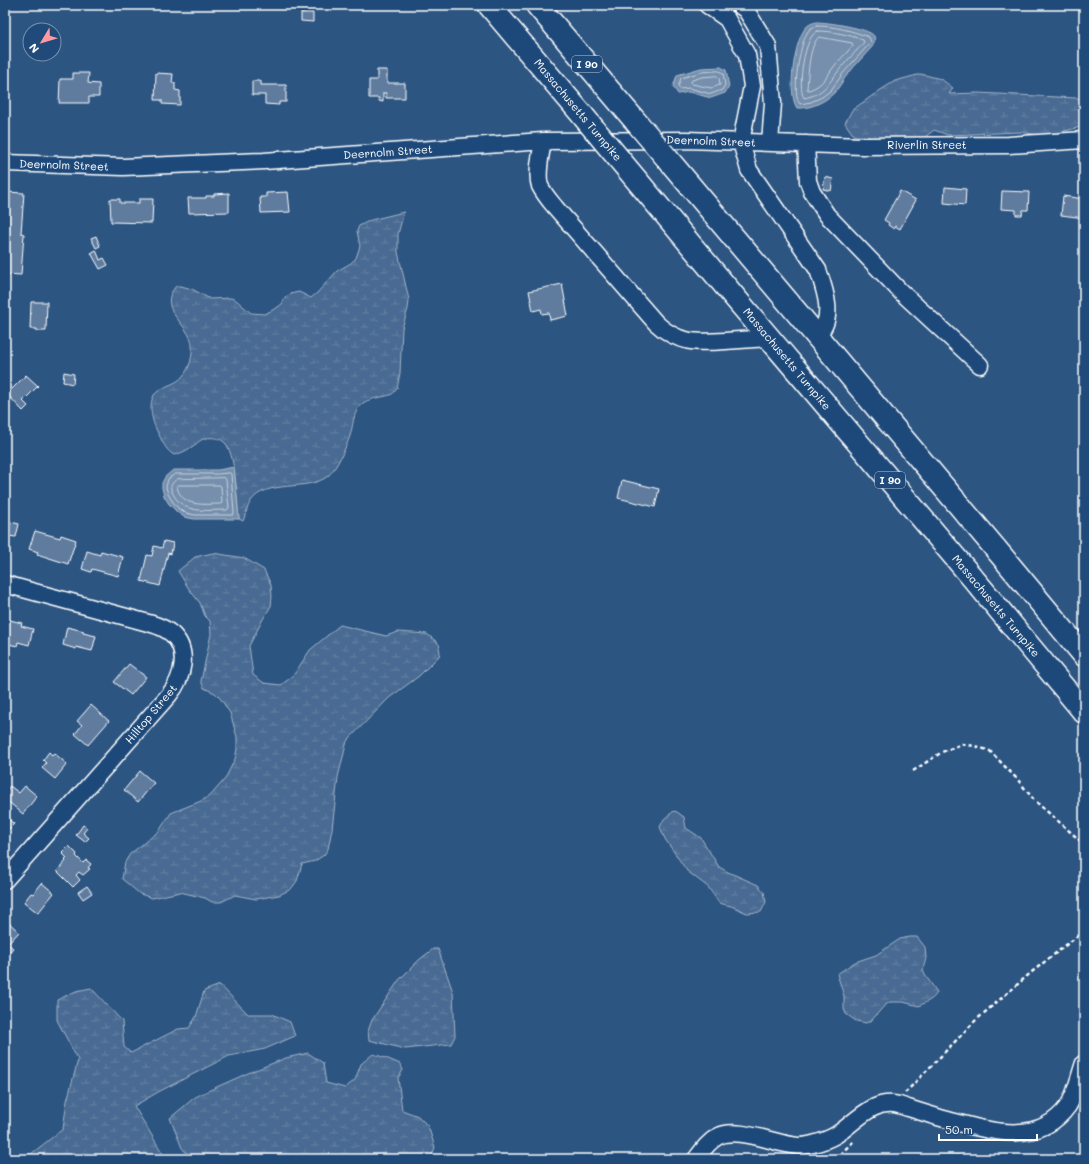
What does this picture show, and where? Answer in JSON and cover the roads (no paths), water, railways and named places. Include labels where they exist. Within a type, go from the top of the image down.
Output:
[{"type":"highway","name":"Massachusetts Turnpike","points":[[489,5],[1084,712]]},
{"type":"highway","name":"I 90","points":[[538,5],[1084,655]]},
{"type":"street","points":[[708,5],[727,19],[747,55],[752,86],[741,142],[749,170],[818,270],[828,307],[826,323],[816,336]]},
{"type":"street","points":[[739,5],[746,10],[768,46],[773,103],[770,142]]},
{"type":"street","name":"Deernolm Street","points":[[5,163],[123,167],[264,161],[543,141],[686,140],[770,142]]},
{"type":"street","points":[[543,141],[538,175],[539,183],[543,191],[555,207],[661,328],[677,337],[696,342],[769,338]]},
{"type":"street","name":"Riverlin Street","points":[[770,142],[863,146],[991,145],[1082,142]]},
{"type":"street","points":[[806,144],[808,181],[812,192],[827,215],[901,292],[980,364]]},
{"type":"street","name":"Hilltop Street","points":[[5,584],[163,628],[172,634],[178,642],[182,652],[183,663],[179,680],[169,696],[5,880]]},
{"type":"street","points":[[696,1159],[706,1146],[718,1136],[731,1133],[760,1137],[788,1145],[802,1146],[813,1144],[834,1136],[847,1127],[858,1116],[871,1108],[894,1103],[940,1118],[990,1131],[1008,1133],[1037,1130],[1056,1119],[1069,1105],[1084,1064]]},
{"type":"water","points":[[817,22],[838,24],[864,30],[874,36],[875,39],[872,47],[854,66],[836,91],[822,102],[812,106],[797,108],[792,92],[792,81],[797,46],[805,28],[809,24]]},
{"type":"water","points":[[721,67],[726,70],[729,87],[725,93],[711,98],[689,92],[678,94],[673,87],[677,75],[701,68]]},
{"type":"water","points":[[234,467],[239,519],[194,519],[184,517],[169,504],[164,496],[162,483],[165,477],[173,470],[218,470]]},
{"type":"water","points":[[958,1155],[981,1159],[917,1159],[916,1156]]}]
